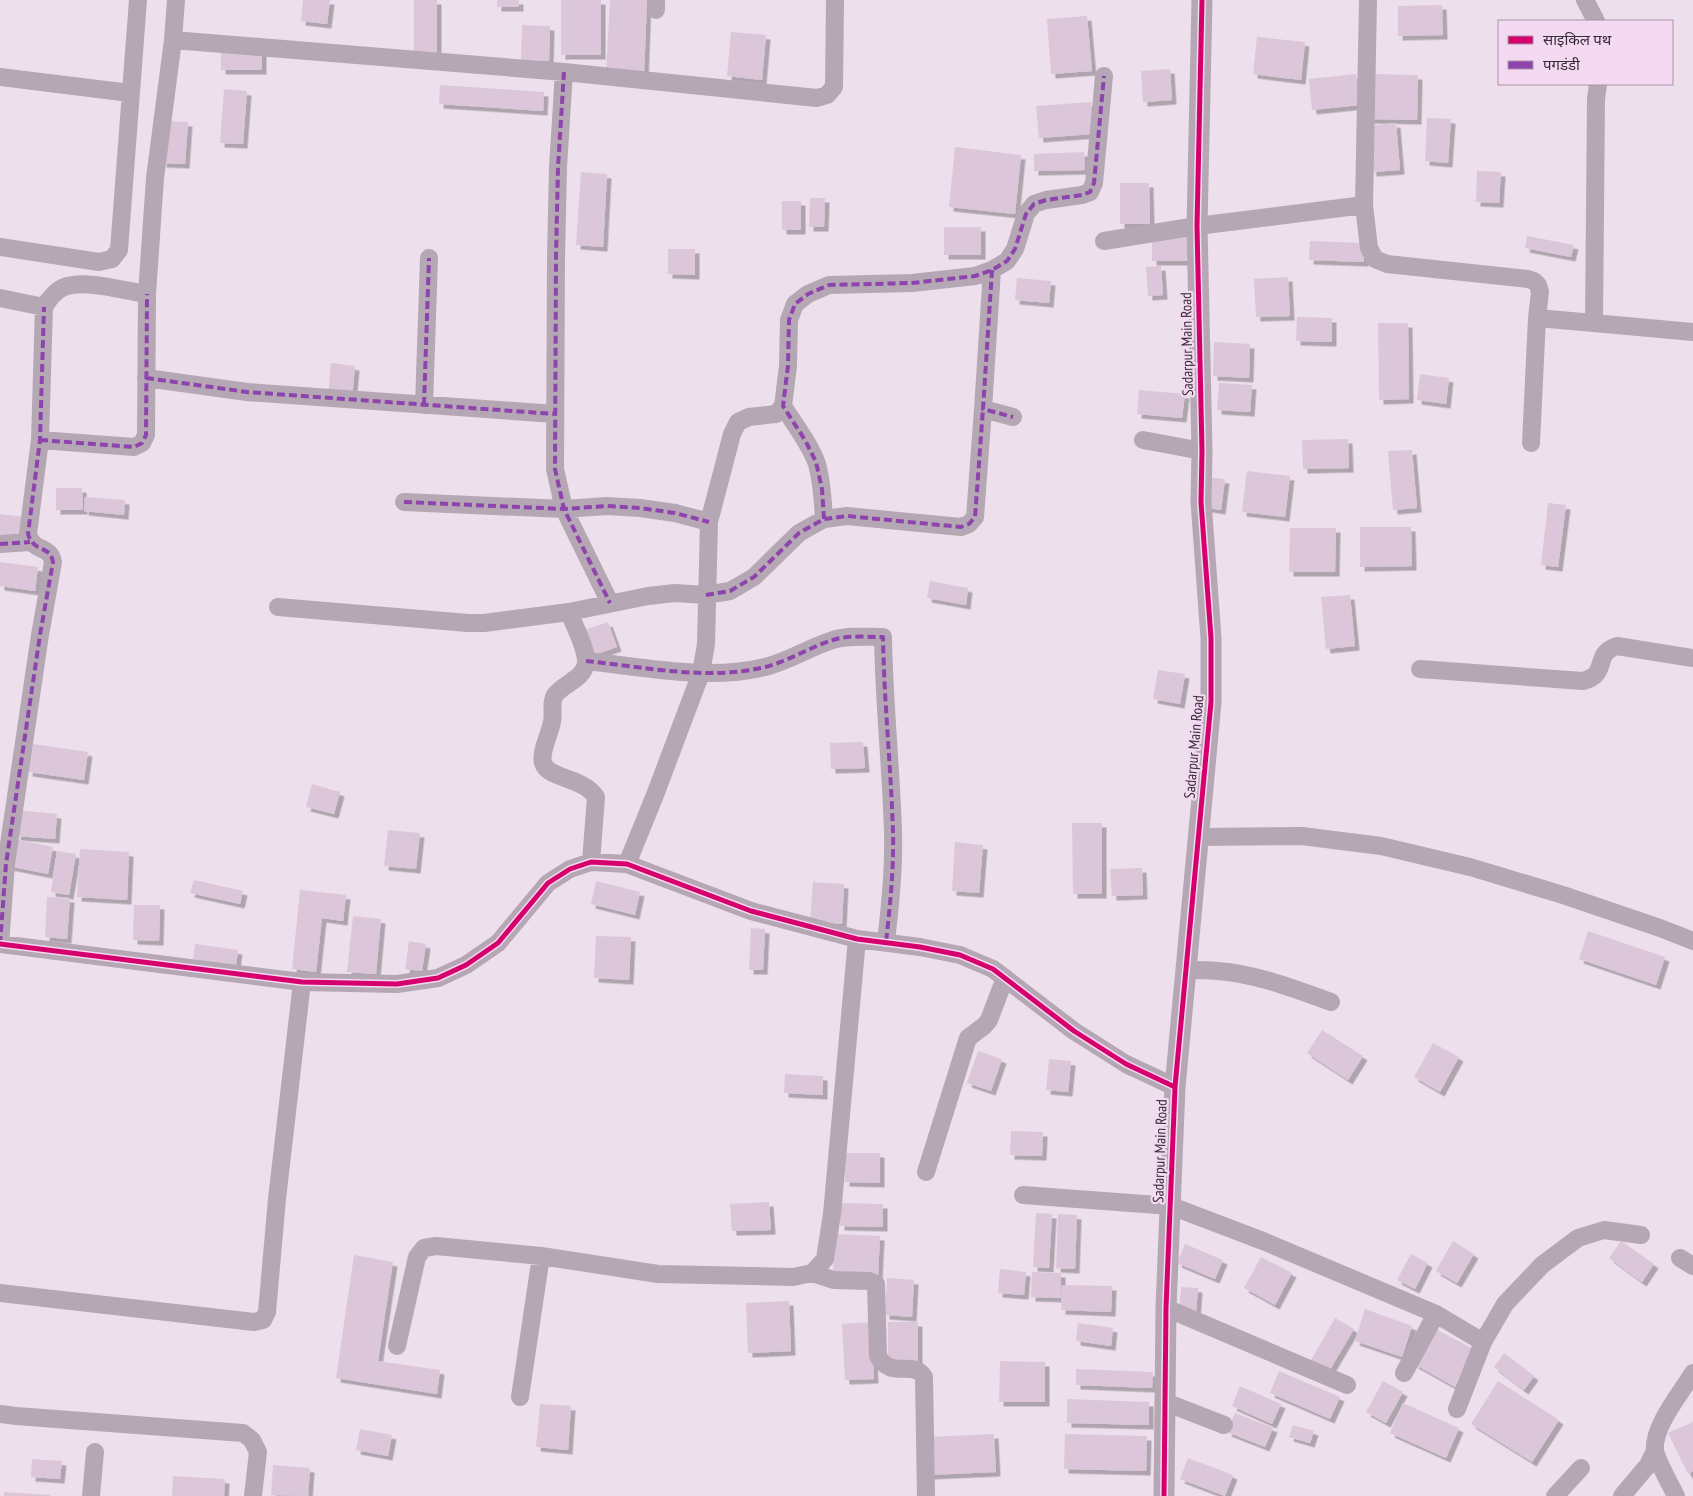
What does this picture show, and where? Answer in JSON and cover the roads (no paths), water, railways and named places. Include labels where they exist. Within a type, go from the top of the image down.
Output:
[{"type":"street","points":[[0,247],[99,262],[112,259],[118,250],[138,0]]},
{"type":"street","points":[[40,440],[134,447],[142,443],[146,435],[147,294],[155,178],[176,0]]},
{"type":"street","points":[[172,40],[564,72],[817,98],[827,95],[834,87],[835,0]]},
{"type":"street","name":"Sadarpur Main Road","points":[[1164,1496],[1166,1308],[1175,1087],[1211,702],[1211,638],[1200,502],[1202,451],[1197,226],[1202,0]]},
{"type":"street","points":[[1368,0],[1364,205],[1369,248],[1375,259],[1387,264],[1534,281],[1538,285],[1540,292],[1531,444]]},
{"type":"street","points":[[1585,0],[1595,20]]},
{"type":"street","points":[[564,72],[558,167],[555,469],[564,509],[610,603]]},
{"type":"street","points":[[627,864],[656,795],[701,673],[706,644],[709,522],[732,434],[738,422],[749,417],[776,414],[783,406],[788,366],[789,320],[795,304],[808,294],[829,286],[912,283],[975,276],[992,270],[1007,261],[1015,249],[1026,214],[1034,204],[1046,200],[1082,196],[1090,192],[1094,182],[1104,76]]},
{"type":"street","points":[[0,77],[130,93]]},
{"type":"street","points":[[1594,323],[1596,99],[1598,85]]},
{"type":"street","points":[[1104,241],[1197,226],[1364,205]]},
{"type":"street","points":[[424,405],[429,258]]},
{"type":"street","points":[[278,607],[484,623],[569,612],[610,603],[675,593],[706,595],[730,591],[754,577],[799,533],[824,519],[847,516],[961,528],[969,524],[974,517],[992,270]]},
{"type":"street","points":[[147,294],[83,284],[63,287],[51,295],[44,307],[40,440],[28,534],[30,542],[36,547],[47,551],[52,556],[52,562],[6,864],[0,944],[302,982],[397,984],[438,978],[466,965],[498,943],[548,883],[570,869],[591,862],[627,864],[751,912],[857,939],[920,946],[960,955],[992,969],[1074,1031],[1126,1064],[1175,1087]]},
{"type":"street","points":[[0,298],[44,307]]},
{"type":"street","points":[[1537,318],[1693,332]]},
{"type":"street","points":[[146,378],[248,392],[555,414]]},
{"type":"street","points":[[783,406],[805,440],[816,462],[822,489],[824,519]]},
{"type":"street","points":[[983,409],[1014,418]]},
{"type":"street","points":[[1143,440],[1202,451]]},
{"type":"street","points":[[404,502],[564,509],[607,506],[640,508],[675,513],[709,522]]},
{"type":"street","points":[[0,544],[9,545],[30,542]]},
{"type":"street","points":[[569,612],[583,647],[586,661],[583,672],[556,695],[552,701],[552,722],[542,757],[543,764],[547,770],[585,785],[596,797],[591,862]]},
{"type":"street","points":[[586,661],[701,673],[739,672],[767,667],[835,639],[883,637],[884,698],[893,833],[892,876],[886,942]]},
{"type":"street","points":[[1420,669],[1583,681],[1593,679],[1599,672],[1603,657],[1609,648],[1617,646],[1693,658]]},
{"type":"street","points":[[1199,837],[1302,836],[1381,846],[1470,868],[1563,895],[1660,928],[1693,942]]},
{"type":"street","points":[[812,1273],[824,1259],[832,1214],[857,939]]},
{"type":"street","points":[[1186,970],[1218,971],[1251,976],[1296,989],[1331,1002]]},
{"type":"street","points":[[926,1172],[968,1038],[989,1020],[1005,978]]},
{"type":"street","points":[[0,1293],[254,1322],[263,1320],[267,1312],[277,1199],[302,982]]},
{"type":"street","points":[[1023,1196],[1171,1206],[1263,1241],[1436,1314],[1483,1342]]},
{"type":"street","points":[[1457,1409],[1483,1342],[1505,1304],[1542,1265],[1578,1238],[1604,1230],[1641,1235]]},
{"type":"street","points":[[397,1346],[417,1257],[424,1248],[436,1246],[541,1256],[658,1274],[793,1277],[812,1273],[834,1280],[869,1281],[876,1284],[877,1288],[878,1356],[882,1364],[889,1368],[916,1370],[924,1377],[926,1496]]},
{"type":"street","points":[[520,1397],[541,1256]]},
{"type":"street","points":[[1166,1308],[1348,1385]]},
{"type":"street","points":[[1404,1373],[1436,1314]]},
{"type":"street","points":[[1622,1496],[1648,1465],[1655,1450],[1657,1434],[1693,1373]]},
{"type":"street","points":[[1165,1402],[1224,1425]]},
{"type":"street","points":[[0,1414],[243,1432],[252,1440],[258,1452],[252,1496]]},
{"type":"street","points":[[1655,1450],[1676,1496]]},
{"type":"street","points":[[91,1496],[95,1452]]},
{"type":"street","points":[[1555,1496],[1580,1468]]}]
